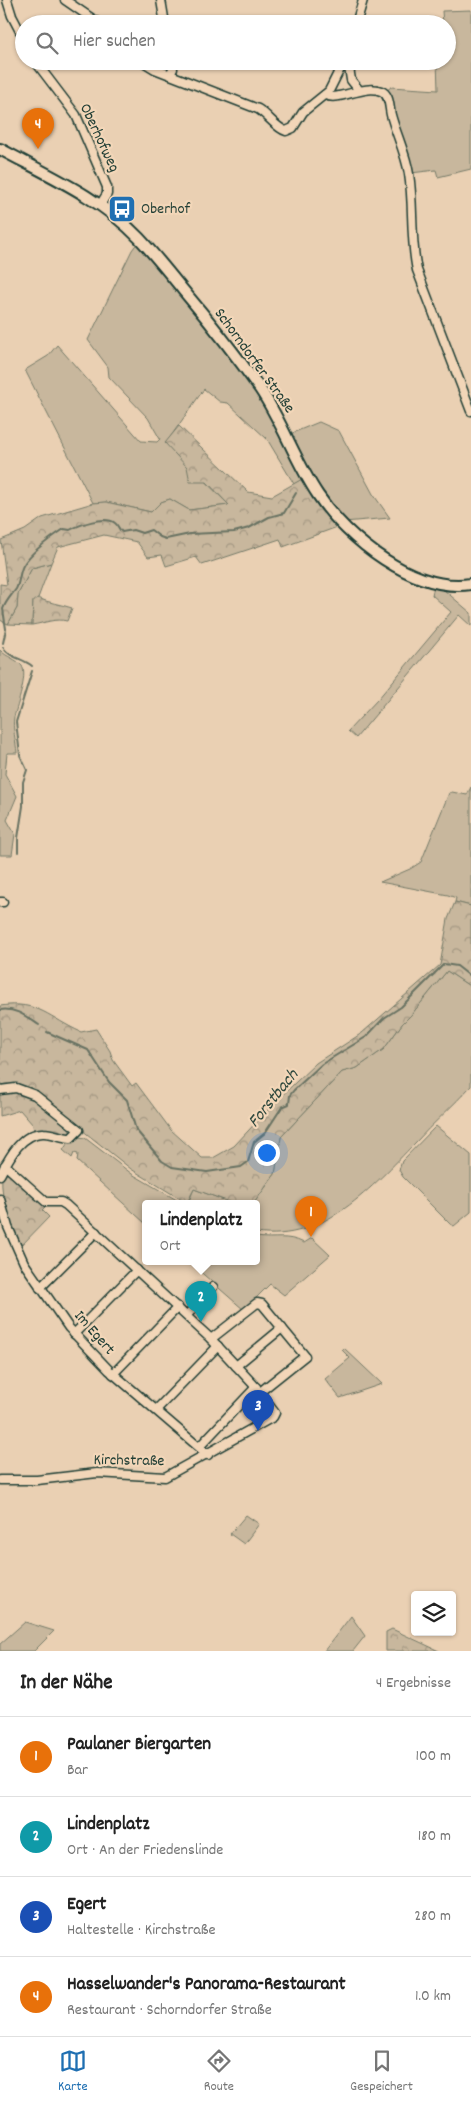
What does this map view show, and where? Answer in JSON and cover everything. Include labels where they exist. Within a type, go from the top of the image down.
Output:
[{"type":"main road","name":"Schorndorfer Straße","points":[[0,149],[100,205],[120,220],[141,240],[241,362],[282,424],[313,488],[341,524],[379,555],[415,576],[444,585],[471,584]]},
{"type":"street","points":[[7,0],[15,22]]},
{"type":"street","points":[[65,0],[87,15]]},
{"type":"street","points":[[161,0],[164,15]]},
{"type":"street","points":[[359,15],[363,0]]},
{"type":"street","name":"Oberhofweg","points":[[42,70],[71,108],[86,134],[107,186],[107,194],[100,205]]},
{"type":"street","points":[[161,70],[258,110],[286,131],[293,128],[303,112],[325,95],[339,70]]},
{"type":"street","points":[[170,74],[172,70]]},
{"type":"street","points":[[349,70],[351,80],[359,90]]},
{"type":"street","points":[[325,95],[331,98],[359,90],[378,90],[388,98],[393,124],[409,174],[417,270],[471,410]]},
{"type":"street","points":[[0,1090],[19,1088],[35,1094],[79,1130],[74,1137],[70,1138],[50,1134],[34,1134],[19,1145],[0,1175]]},
{"type":"street","points":[[5,1165],[46,1202],[63,1202],[211,1338],[258,1390]]},
{"type":"street","name":"Im Egert","points":[[0,1199],[4,1217],[25,1265],[74,1334],[113,1374],[200,1446],[208,1455]]},
{"type":"street","points":[[40,1288],[96,1232]]},
{"type":"street","points":[[74,1334],[137,1270]]},
{"type":"street","points":[[187,1315],[213,1287]]},
{"type":"street","points":[[200,1446],[258,1390],[304,1356],[262,1304],[258,1303],[211,1338]]},
{"type":"street","points":[[113,1374],[178,1307]]},
{"type":"street","points":[[236,1366],[282,1328]]},
{"type":"street","points":[[156,1410],[218,1346]]},
{"type":"street","name":"Kirchstraße","points":[[0,1480],[37,1480],[102,1473],[162,1478],[172,1475],[273,1417],[274,1411],[258,1390]]},
{"type":"green space","points":[[471,10],[471,169],[438,177],[436,170],[411,173],[386,91],[391,87],[438,90],[437,70],[456,70],[456,15],[442,15],[442,11]]},
{"type":"green space","points":[[138,242],[207,324],[257,391],[304,478],[294,484],[267,439],[228,403],[220,402],[204,389],[166,443],[229,505],[189,510],[170,499],[161,502],[151,512],[106,502],[93,503],[25,370],[48,356],[57,345],[141,441],[157,442],[160,439],[148,418],[109,377],[108,367],[88,340],[132,250]]},
{"type":"green space","points":[[319,422],[339,431],[373,494],[390,518],[344,522],[317,487],[290,434]]},
{"type":"green space","points":[[179,426],[248,492],[272,496],[304,478],[340,526],[283,547],[280,539],[202,565],[196,557],[166,566],[162,555],[148,557],[137,542],[104,535],[58,547],[51,563],[32,568],[18,594],[17,608],[8,624],[0,620],[0,584],[7,585],[1,540],[25,530],[42,518],[93,503],[106,502],[151,512],[161,502],[170,499],[189,510],[229,505],[207,482],[190,482],[187,467],[165,443]]},
{"type":"green space","points":[[51,563],[38,598],[33,602],[32,625],[8,624],[17,608],[18,594],[32,568]]},
{"type":"green space","points":[[434,586],[444,590],[471,613],[471,626],[459,615],[356,738],[348,731],[378,699],[451,612],[432,595]]},
{"type":"green space","points":[[38,598],[72,608],[67,621],[54,620],[32,625],[33,601]]},
{"type":"green space","points":[[0,650],[20,664],[24,670],[23,683],[14,717],[17,753],[7,753],[5,774],[17,796],[7,820],[15,834],[12,855],[0,855]]},
{"type":"green space","points":[[471,787],[471,906],[455,902],[456,898],[448,895],[380,882],[421,862],[449,793],[467,795]]},
{"type":"green space","points":[[455,902],[471,906],[471,987],[447,971],[402,1024],[384,1049],[357,1068],[342,1072],[281,1137],[275,1174],[256,1200],[224,1200],[194,1189],[188,1200],[182,1200],[131,1169],[77,1126],[73,1134],[34,1132],[33,1125],[20,1110],[0,1116],[0,1006],[25,1006],[43,1012],[81,1032],[96,1029],[110,1051],[113,1060],[132,1086],[136,1083],[171,1130],[202,1158],[213,1158],[234,1146],[277,1100],[316,1063],[362,1033],[440,965],[448,919]]},
{"type":"green space","points":[[447,971],[471,987],[471,1086],[382,1177],[345,1208],[325,1221],[303,1229],[281,1234],[260,1233],[260,1200],[256,1200],[275,1174],[281,1137],[342,1072],[357,1068],[384,1049]]},
{"type":"green space","points":[[436,1126],[471,1155],[471,1212],[454,1226],[403,1177],[399,1170],[402,1161]]},
{"type":"green space","points":[[79,1137],[85,1138],[132,1174],[177,1200],[142,1200],[142,1220],[77,1161],[78,1154],[74,1153],[72,1158],[63,1150],[70,1140]]},
{"type":"green space","points":[[9,1172],[46,1206],[42,1210],[49,1217],[19,1248],[7,1213],[3,1194],[2,1176]]},
{"type":"green space","points":[[194,1189],[224,1200],[189,1200]]},
{"type":"green space","points":[[260,1238],[286,1238],[304,1243],[312,1238],[330,1255],[284,1295],[270,1284],[244,1310],[193,1265],[260,1265]]},
{"type":"green space","points":[[344,1348],[382,1384],[340,1398],[325,1379],[350,1358],[342,1350]]},
{"type":"green space","points":[[246,1515],[259,1524],[244,1544],[230,1534]]},
{"type":"green space","points":[[351,1616],[365,1636],[353,1651],[324,1651]]},
{"type":"green space","points":[[25,1622],[54,1631],[34,1651],[0,1651],[0,1644]]},
{"type":"green space","points":[[392,1629],[439,1651],[386,1651],[386,1632]]},
{"type":"waterway","points":[[3,643],[6,629],[3,609],[16,589],[22,567],[37,549],[64,529],[70,530],[86,523],[105,520],[115,523],[122,532],[133,530],[142,533],[151,530],[166,539],[190,534],[234,532],[249,528],[269,517],[284,513],[296,493]]},
{"type":"waterway","points":[[3,647],[12,656],[32,666]]},
{"type":"waterway","points":[[18,852],[18,838],[23,806],[23,782],[27,770],[20,755],[16,722],[32,671]]},
{"type":"waterway","name":"Forstbach","points":[[47,1032],[88,1050],[109,1082],[127,1100],[136,1130],[162,1161],[172,1167],[207,1172],[241,1167],[248,1162],[254,1142],[265,1133],[282,1107],[289,1104],[290,1095],[294,1090],[322,1064],[366,1037],[384,1018],[401,1007],[444,964],[457,966],[471,977]]},
{"type":"waterway","name":"Forstbach","points":[[0,1010],[16,1011],[39,1025]]},
{"type":"place","name":"Hasselwander's Panorama-Restaurant","points":[[38,149]]},
{"type":"place","name":"Oberhof","points":[[122,209]]},
{"type":"place","name":"Paulaner Biergarten","points":[[311,1237]]},
{"type":"place","name":"Lindenplatz","points":[[201,1322]]},
{"type":"place","name":"Egert","points":[[258,1431]]}]
